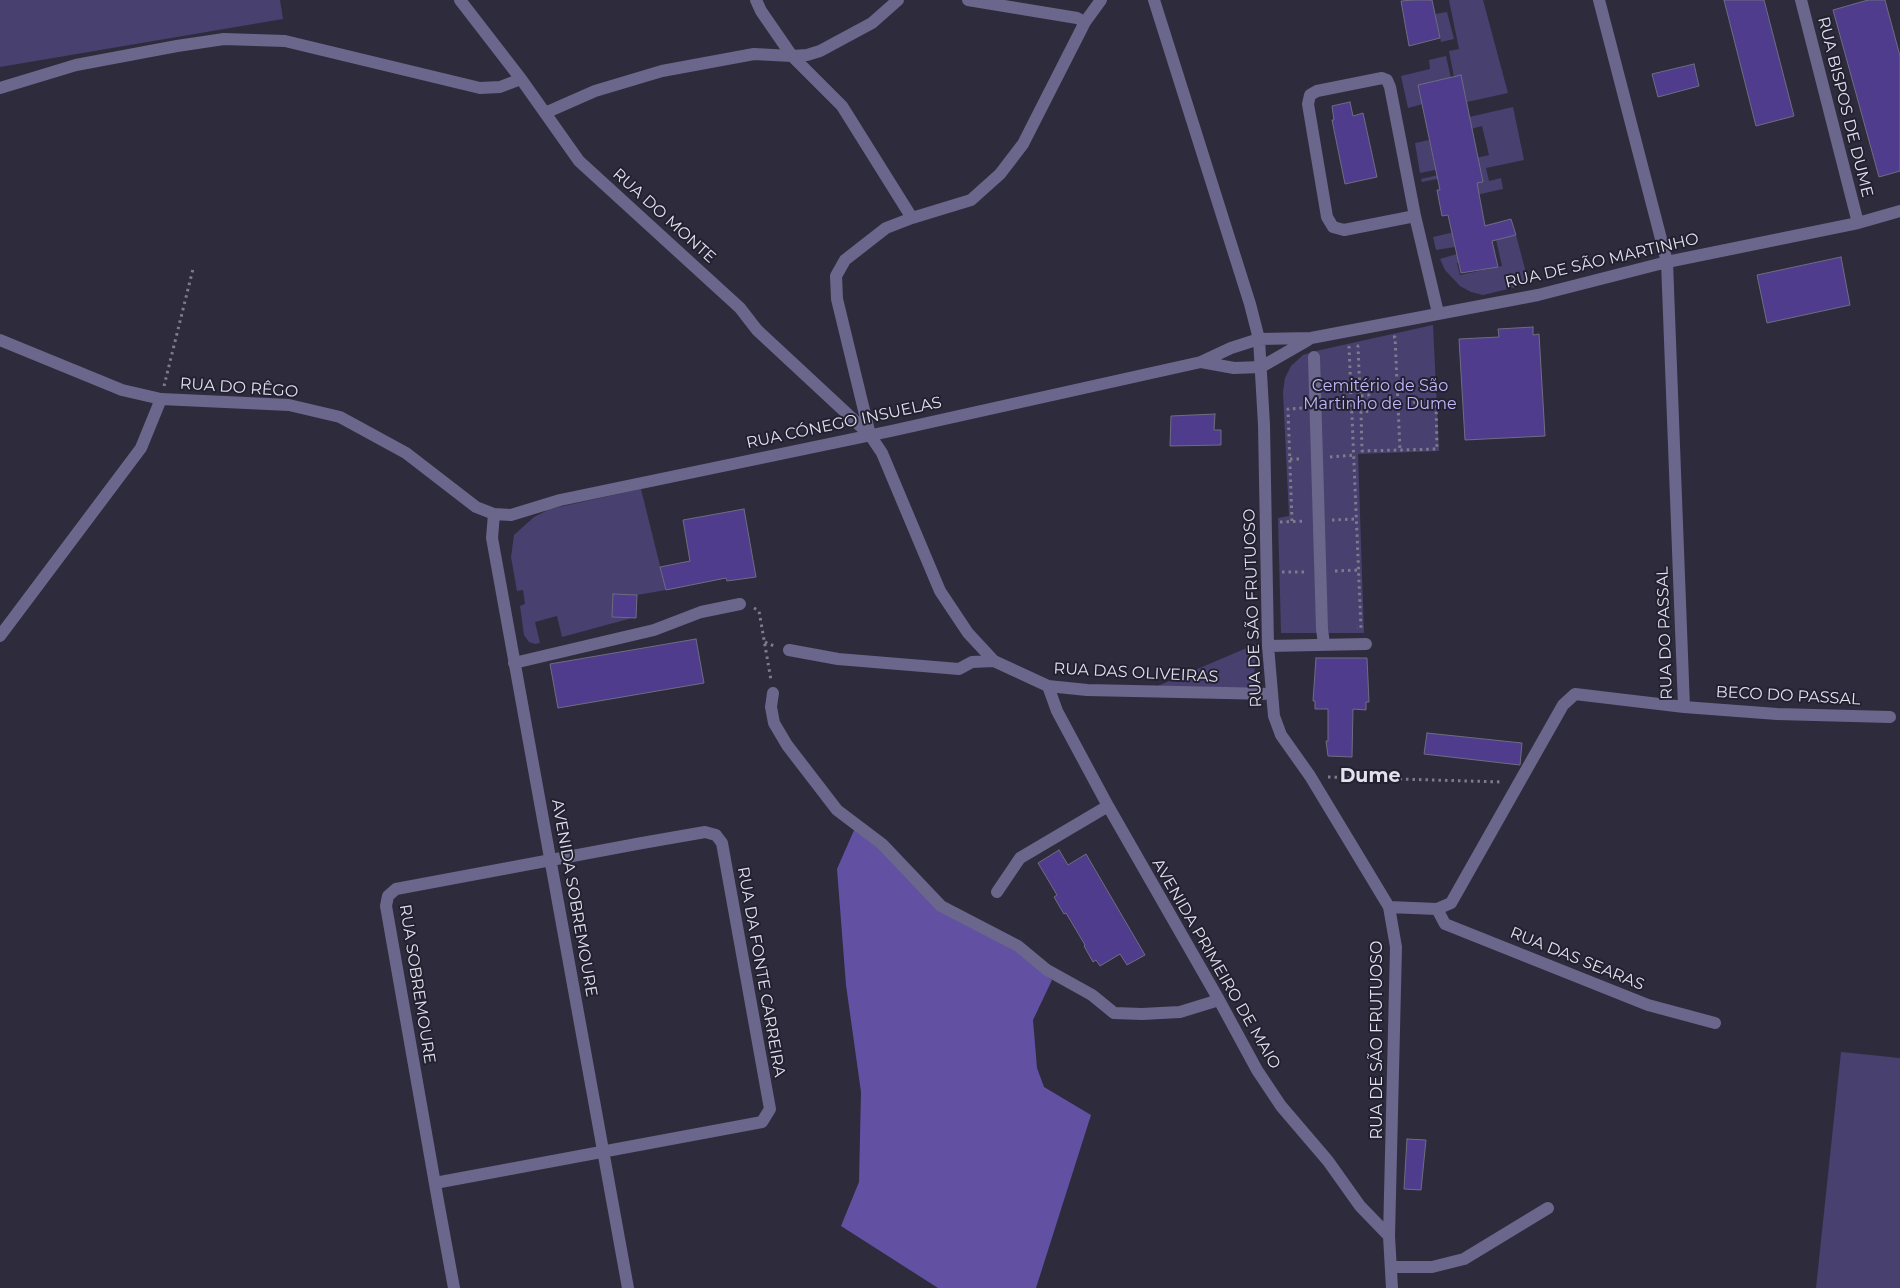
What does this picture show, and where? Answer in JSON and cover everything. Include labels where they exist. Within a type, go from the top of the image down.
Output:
[{"type":"street","name":"RUA DO MONTE","points":[[460,0],[521,79],[579,161],[740,308],[757,330],[870,435]]},
{"type":"street","points":[[756,0],[761,11],[792,56],[842,106],[912,218]]},
{"type":"street","points":[[545,113],[595,91],[662,71],[754,54],[792,56],[807,55],[820,51],[872,23],[898,0]]},
{"type":"street","points":[[968,0],[1077,18],[1085,22]]},
{"type":"street","points":[[870,435],[837,299],[836,276],[845,260],[886,228],[971,200],[1000,174],[1023,144],[1085,22],[1101,0]]},
{"type":"street","name":"RUA DE SÃO FRUTUOSO","points":[[1154,0],[1250,304],[1259,339],[1264,425],[1268,646],[1274,716],[1281,735],[1310,776],[1389,907],[1396,947],[1389,1236],[1392,1288]]},
{"type":"street","name":"RUA DO PASSAL","points":[[1437,909],[1451,903],[1564,705],[1575,694],[1684,707],[1667,262],[1599,0]]},
{"type":"street","name":"RUA BISPOS DE DUME","points":[[1801,0],[1858,223]]},
{"type":"street","points":[[0,88],[76,65],[177,46],[224,40],[284,42],[480,88],[500,87],[521,79]]},
{"type":"street","points":[[1415,216],[1344,230],[1333,227],[1328,217],[1309,114],[1308,104],[1310,96],[1317,92],[1382,78],[1387,80],[1390,87],[1415,216],[1438,313]]},
{"type":"street","name":"RUA DE SÃO MARTINHO","points":[[1259,339],[1311,338],[1538,295],[1667,262],[1858,223],[1900,211]]},
{"type":"street","name":"RUA DE SÃO MARTINHO","points":[[1261,367],[1311,338]]},
{"type":"street","name":"RUA CÓNEGO INSUELAS","points":[[494,514],[511,514],[560,500],[870,435],[1201,362],[1231,348],[1259,339]]},
{"type":"street","name":"RUA DO RÊGO","points":[[0,340],[122,390],[161,399],[288,405],[340,417],[406,453],[476,507],[494,514]]},
{"type":"street","points":[[1314,357],[1324,644]]},
{"type":"street","name":"RUA CÓNEGO INSUELAS","points":[[1201,362],[1234,368],[1261,367]]},
{"type":"street","points":[[0,636],[141,448],[161,399]]},
{"type":"street","name":"RUA DAS OLIVEIRAS","points":[[870,435],[882,453],[940,591],[968,633],[994,661],[1048,686],[1087,690],[1271,694]]},
{"type":"street","name":"AVENIDA SOBREMOURE","points":[[494,514],[492,538],[628,1288]]},
{"type":"street","points":[[514,663],[654,630],[701,612],[740,604]]},
{"type":"street","points":[[1268,646],[1366,644]]},
{"type":"street","points":[[789,650],[838,659],[959,669],[972,662],[994,661]]},
{"type":"street","name":"AVENIDA PRIMEIRO DE MAIO","points":[[1048,686],[1057,711],[1108,806],[1257,1070],[1281,1106],[1328,1161],[1360,1206],[1389,1236]]},
{"type":"street","points":[[773,693],[771,706],[774,723],[787,745],[837,810],[882,844],[941,906],[1018,946],[1047,970],[1092,995],[1114,1013],[1180,1012],[1219,1000]]},
{"type":"street","name":"BECO DO PASSAL","points":[[1684,707],[1777,714],[1890,717]]},
{"type":"street","points":[[997,892],[1020,858],[1108,806]]},
{"type":"street","name":"RUA DA FONTE CARREIRA","points":[[551,861],[706,832],[716,835],[722,843],[770,1109],[762,1122],[604,1152]]},
{"type":"street","name":"RUA SOBREMOURE","points":[[454,1288],[386,906],[388,896],[396,889],[551,861]]},
{"type":"street","points":[[1389,907],[1437,909]]},
{"type":"street","name":"RUA DAS SEARAS","points":[[1437,909],[1446,924],[1648,1005],[1715,1023]]},
{"type":"street","points":[[435,1183],[604,1152]]},
{"type":"street","points":[[1391,1267],[1432,1267],[1464,1259],[1548,1208]]},
{"type":"path","points":[[161,399],[193,269]]},
{"type":"path","points":[[1395,337],[1400,450]]},
{"type":"path","points":[[1354,405],[1369,403],[1436,402],[1437,449],[1362,451],[1361,412],[1370,411],[1369,403],[1369,395],[1360,396],[1358,346]]},
{"type":"path","points":[[1288,409],[1292,521]]},
{"type":"path","points":[[740,604],[751,606],[759,611],[773,693]]},
{"type":"path","points":[[1310,776],[1520,782]]},
{"type":"green space","points":[[0,0],[280,0],[283,19],[0,67]]},
{"type":"green space","points":[[1449,0],[1483,0],[1508,93],[1467,102],[1461,76],[1454,77],[1449,51],[1459,49]]},
{"type":"green space","points":[[1447,12],[1454,39],[1441,42],[1435,14]]},
{"type":"green space","points":[[1446,56],[1451,78],[1423,104],[1408,108],[1401,76],[1430,69],[1429,60]]},
{"type":"green space","points":[[1513,107],[1524,160],[1486,168],[1489,181],[1501,178],[1503,189],[1476,195],[1471,172],[1422,182],[1421,179],[1460,170],[1459,162],[1489,155],[1482,126],[1471,129],[1469,117]]},
{"type":"green space","points":[[1429,140],[1435,167],[1454,163],[1455,166],[1420,173],[1415,143]]},
{"type":"green space","points":[[1502,221],[1506,237],[1516,235],[1529,284],[1483,295],[1471,292],[1460,286],[1445,270],[1440,259],[1457,254],[1460,275],[1502,266],[1495,235],[1455,247],[1436,250],[1433,237]]},
{"type":"green space","name":"Cemitério de São Martinho de Dume","points":[[1433,325],[1439,451],[1358,454],[1364,633],[1281,633],[1278,518],[1289,516],[1283,392],[1285,378],[1291,366],[1303,355]]},
{"type":"green space","points":[[641,489],[666,590],[637,595],[613,594],[612,617],[632,618],[562,637],[557,616],[535,622],[540,643],[529,642],[524,635],[520,606],[525,604],[523,590],[517,591],[511,557],[514,535],[534,517],[550,509]]},
{"type":"green space","points":[[1256,644],[1253,694],[1146,691]]},
{"type":"green space","points":[[1841,1052],[1900,1058],[1900,1288],[1816,1288]]},
{"type":"shaded area","points":[[855,828],[881,846],[924,895],[1014,950],[1052,980],[1033,1020],[1037,1068],[1044,1087],[1091,1115],[1036,1288],[938,1288],[841,1226],[859,1182],[861,1092],[846,985],[837,869]]},
{"type":"building","points":[[1432,0],[1440,38],[1409,46],[1401,1]]},
{"type":"building","points":[[1724,0],[1764,0],[1794,116],[1756,126]]},
{"type":"building","points":[[1868,0],[1885,0],[1900,56],[1900,171],[1879,177],[1833,10]]},
{"type":"building","points":[[1694,64],[1699,86],[1658,97],[1652,74]]},
{"type":"building","points":[[1461,75],[1483,182],[1477,183],[1485,226],[1511,219],[1516,235],[1492,241],[1498,267],[1461,273],[1448,215],[1442,216],[1437,190],[1440,190],[1418,85]]},
{"type":"building","points":[[1350,102],[1353,116],[1363,113],[1377,177],[1345,184],[1332,120],[1334,120],[1332,106]]},
{"type":"building","points":[[1841,257],[1850,305],[1767,323],[1757,275]]},
{"type":"building","points":[[1533,327],[1533,335],[1539,334],[1545,436],[1465,440],[1459,339],[1499,337],[1498,329]]},
{"type":"building","points":[[1215,414],[1214,430],[1221,430],[1221,445],[1170,446],[1171,416]]},
{"type":"building","points":[[744,509],[756,577],[727,581],[726,578],[666,590],[660,567],[690,561],[683,520]]},
{"type":"building","points":[[613,594],[637,595],[636,618],[612,617]]},
{"type":"building","points":[[696,639],[704,683],[558,708],[550,664]]},
{"type":"building","points":[[1316,658],[1367,658],[1369,702],[1366,702],[1366,710],[1353,709],[1352,757],[1328,756],[1326,741],[1328,741],[1328,709],[1315,709],[1315,701],[1313,701]]},
{"type":"building","points":[[1427,733],[1522,743],[1520,765],[1424,754]]},
{"type":"building","points":[[1059,850],[1068,865],[1086,854],[1145,955],[1127,965],[1120,954],[1100,966],[1096,960],[1093,962],[1066,913],[1064,914],[1054,897],[1057,895],[1038,863]]},
{"type":"building","points":[[1407,1139],[1426,1140],[1421,1190],[1404,1189]]},
{"type":"district","name":"Dume","points":[[1370,776]]}]
